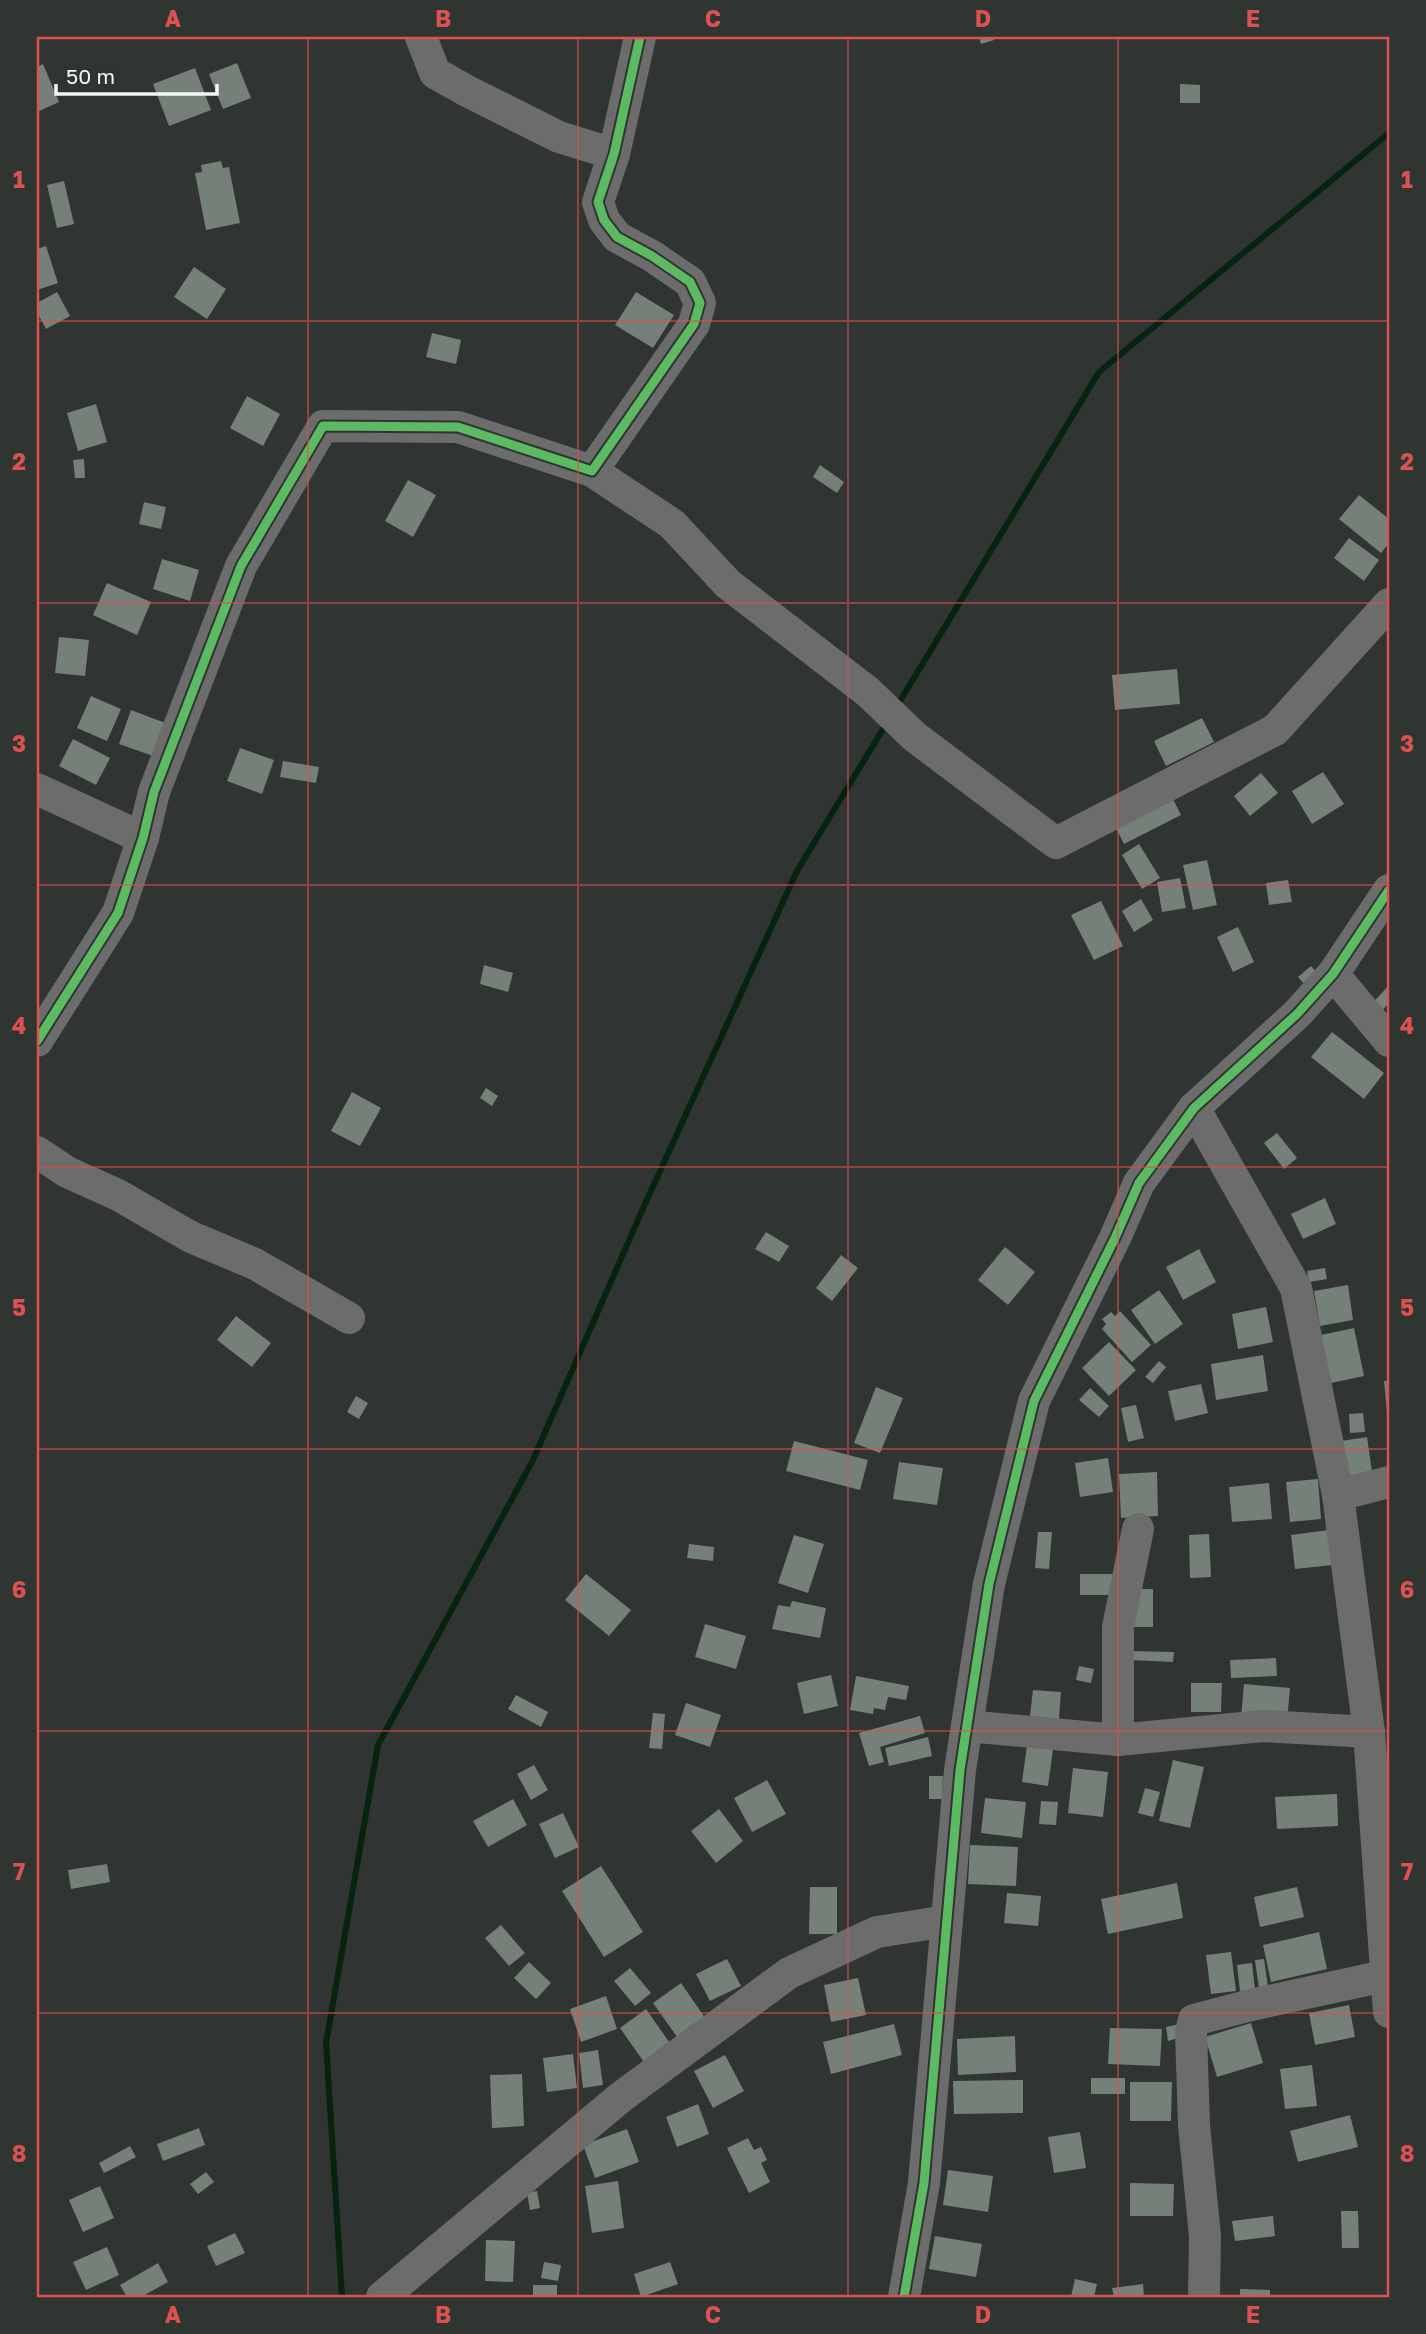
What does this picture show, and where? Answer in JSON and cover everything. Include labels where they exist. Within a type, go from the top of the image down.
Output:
[{"type":"street","points":[[421,37],[435,73],[559,137],[614,154]]},
{"type":"street","points":[[592,471],[694,324],[700,303],[690,282],[618,237],[604,220],[598,202],[614,154],[640,37]]},
{"type":"street","points":[[37,1041],[118,913],[143,838],[154,792],[241,566],[323,426],[458,427],[592,471],[672,524],[728,584],[868,692],[915,737],[1056,843],[1275,730],[1389,604]]},
{"type":"street","points":[[37,789],[143,838]]},
{"type":"street","points":[[904,2297],[924,2183],[960,1770],[989,1584],[1034,1401],[1115,1238],[1139,1183],[1194,1108],[1297,1014],[1334,974],[1389,890]]},
{"type":"street","points":[[1334,974],[1389,1041]]},
{"type":"street","points":[[1194,1108],[1296,1288],[1338,1495],[1376,1742],[1389,2012]]},
{"type":"street","points":[[37,1152],[68,1172],[118,1195],[191,1237],[255,1264],[349,1318]]},
{"type":"street","points":[[1338,1495],[1389,1482]]},
{"type":"street","points":[[1118,1740],[1118,1627],[1138,1529]]},
{"type":"street","points":[[967,1726],[1118,1740],[1263,1726],[1376,1742]]},
{"type":"street","points":[[382,2297],[621,2097],[789,1973],[877,1932],[947,1921]]},
{"type":"street","points":[[1204,2297],[1205,2236],[1194,2125],[1191,2032],[1194,2021],[1251,2005],[1388,1976]]},
{"type":"building","points":[[979,37],[993,37],[994,40],[981,44]]},
{"type":"building","points":[[237,63],[251,98],[223,109],[209,74]]},
{"type":"building","points":[[43,64],[59,102],[37,112],[37,67]]},
{"type":"building","points":[[195,68],[211,110],[169,126],[153,84]]},
{"type":"building","points":[[1180,84],[1200,85],[1200,103],[1180,103]]},
{"type":"building","points":[[221,161],[223,168],[229,167],[240,223],[206,230],[195,173],[202,172],[201,165]]},
{"type":"building","points":[[64,181],[74,224],[57,228],[47,185]]},
{"type":"building","points":[[46,246],[58,283],[37,290],[37,249]]},
{"type":"building","points":[[194,267],[226,289],[207,319],[174,297]]},
{"type":"building","points":[[57,292],[70,316],[46,329],[37,312],[37,303]]},
{"type":"building","points":[[636,292],[674,315],[653,348],[615,325]]},
{"type":"building","points":[[432,333],[461,340],[456,364],[426,357]]},
{"type":"building","points":[[247,396],[280,414],[263,446],[230,428]]},
{"type":"building","points":[[96,404],[107,442],[78,451],[67,413]]},
{"type":"building","points":[[84,459],[85,478],[75,478],[73,460]]},
{"type":"building","points":[[820,465],[844,482],[837,493],[813,477]]},
{"type":"building","points":[[408,480],[436,495],[413,537],[385,521]]},
{"type":"building","points":[[1359,495],[1389,519],[1389,543],[1381,553],[1339,519]]},
{"type":"building","points":[[144,502],[166,507],[161,529],[139,524]]},
{"type":"building","points":[[1349,538],[1379,560],[1364,581],[1334,558]]},
{"type":"building","points":[[162,559],[199,570],[190,601],[153,589]]},
{"type":"building","points":[[107,583],[151,602],[137,635],[93,615]]},
{"type":"building","points":[[59,637],[89,640],[85,676],[55,673]]},
{"type":"building","points":[[1177,669],[1180,704],[1115,710],[1112,675]]},
{"type":"building","points":[[91,696],[121,709],[107,741],[77,728]]},
{"type":"building","points":[[131,710],[168,724],[156,757],[119,744]]},
{"type":"building","points":[[1202,718],[1214,742],[1166,766],[1154,741]]},
{"type":"building","points":[[73,739],[110,758],[96,785],[59,766]]},
{"type":"building","points":[[240,748],[274,760],[262,794],[227,781]]},
{"type":"building","points":[[283,761],[319,767],[316,783],[280,777]]},
{"type":"building","points":[[1323,772],[1344,804],[1312,824],[1292,791]]},
{"type":"building","points":[[1261,773],[1278,793],[1250,816],[1234,796]]},
{"type":"building","points":[[1169,791],[1181,815],[1124,844],[1115,826]]},
{"type":"building","points":[[1139,844],[1160,878],[1142,889],[1122,855]]},
{"type":"building","points":[[1207,860],[1217,905],[1193,910],[1183,865]]},
{"type":"building","points":[[1180,878],[1186,908],[1162,912],[1157,882]]},
{"type":"building","points":[[1288,880],[1292,902],[1269,905],[1266,883]]},
{"type":"building","points":[[1141,899],[1153,920],[1134,932],[1122,911]]},
{"type":"building","points":[[1101,901],[1123,946],[1094,960],[1071,915]]},
{"type":"building","points":[[1238,927],[1254,962],[1233,972],[1217,937]]},
{"type":"building","points":[[484,965],[513,973],[508,992],[480,984]]},
{"type":"building","points":[[1311,966],[1319,975],[1306,986],[1298,977]]},
{"type":"building","points":[[1389,985],[1389,1003],[1378,1015],[1369,1007]]},
{"type":"building","points":[[1332,1032],[1384,1073],[1364,1099],[1311,1057]]},
{"type":"building","points":[[486,1088],[498,1096],[492,1106],[480,1098]]},
{"type":"building","points":[[352,1092],[381,1108],[360,1146],[331,1131]]},
{"type":"building","points":[[1277,1133],[1297,1158],[1284,1169],[1264,1143]]},
{"type":"building","points":[[1325,1198],[1336,1224],[1303,1239],[1291,1214]]},
{"type":"building","points":[[766,1232],[789,1246],[779,1262],[755,1249]]},
{"type":"building","points":[[1005,1247],[1035,1272],[1008,1305],[978,1280]]},
{"type":"building","points":[[1199,1249],[1216,1282],[1183,1300],[1166,1267]]},
{"type":"building","points":[[841,1255],[858,1268],[832,1301],[816,1288]]},
{"type":"building","points":[[1325,1268],[1327,1279],[1309,1282],[1307,1271]]},
{"type":"building","points":[[1348,1285],[1353,1320],[1320,1326],[1314,1291]]},
{"type":"building","points":[[1159,1290],[1183,1324],[1155,1344],[1131,1310]]},
{"type":"building","points":[[1266,1307],[1273,1342],[1238,1349],[1232,1314]]},
{"type":"building","points":[[1120,1311],[1151,1345],[1132,1362],[1102,1329],[1106,1324],[1102,1319],[1111,1312],[1115,1316]]},
{"type":"building","points":[[236,1316],[271,1343],[252,1367],[217,1340]]},
{"type":"building","points":[[1354,1328],[1364,1376],[1331,1383],[1321,1335]]},
{"type":"building","points":[[1109,1342],[1136,1370],[1109,1396],[1082,1368]]},
{"type":"building","points":[[1263,1355],[1268,1391],[1216,1400],[1211,1364]]},
{"type":"building","points":[[1159,1361],[1166,1367],[1153,1383],[1145,1377]]},
{"type":"building","points":[[1384,1381],[1389,1381],[1389,1413],[1387,1413]]},
{"type":"building","points":[[1201,1384],[1208,1413],[1175,1421],[1168,1391]]},
{"type":"building","points":[[876,1387],[903,1398],[880,1453],[854,1443]]},
{"type":"building","points":[[1090,1388],[1109,1406],[1099,1417],[1079,1400]]},
{"type":"building","points":[[356,1396],[368,1403],[359,1419],[347,1412]]},
{"type":"building","points":[[1136,1405],[1144,1438],[1128,1442],[1121,1408]]},
{"type":"building","points":[[1363,1413],[1365,1432],[1350,1433],[1349,1414]]},
{"type":"building","points":[[1367,1437],[1372,1472],[1340,1477],[1335,1442]]},
{"type":"building","points":[[794,1441],[868,1460],[860,1490],[786,1471]]},
{"type":"building","points":[[1108,1458],[1113,1492],[1080,1497],[1075,1463]]},
{"type":"building","points":[[899,1462],[943,1468],[937,1505],[893,1499]]},
{"type":"building","points":[[1157,1472],[1158,1516],[1121,1518],[1119,1474]]},
{"type":"building","points":[[1318,1479],[1321,1519],[1290,1522],[1286,1482]]},
{"type":"building","points":[[1269,1483],[1272,1519],[1232,1522],[1229,1487]]},
{"type":"building","points":[[1329,1530],[1333,1565],[1295,1569],[1291,1535]]},
{"type":"building","points":[[1038,1532],[1052,1532],[1049,1569],[1035,1568]]},
{"type":"building","points":[[1209,1534],[1211,1577],[1190,1578],[1189,1535]]},
{"type":"building","points":[[794,1535],[824,1544],[808,1593],[778,1583]]},
{"type":"building","points":[[689,1544],[714,1547],[713,1561],[687,1558]]},
{"type":"building","points":[[586,1574],[631,1610],[609,1636],[565,1600]]},
{"type":"building","points":[[1080,1574],[1117,1574],[1117,1595],[1080,1595]]},
{"type":"building","points":[[1131,1589],[1153,1589],[1153,1627],[1131,1627]]},
{"type":"building","points":[[792,1601],[826,1608],[820,1638],[772,1629],[778,1605],[790,1607]]},
{"type":"building","points":[[705,1624],[746,1636],[736,1669],[695,1657]]},
{"type":"building","points":[[1129,1651],[1174,1652],[1173,1662],[1129,1660]]},
{"type":"building","points":[[1276,1658],[1277,1676],[1231,1678],[1230,1660]]},
{"type":"building","points":[[1079,1666],[1094,1669],[1091,1683],[1076,1680]]},
{"type":"building","points":[[831,1675],[838,1706],[804,1714],[797,1683]]},
{"type":"building","points":[[856,1676],[909,1686],[906,1700],[888,1697],[885,1710],[874,1708],[873,1714],[850,1710]]},
{"type":"building","points":[[1191,1683],[1222,1683],[1221,1712],[1191,1712]]},
{"type":"building","points":[[1244,1684],[1290,1688],[1287,1721],[1241,1717]]},
{"type":"building","points":[[1033,1690],[1061,1692],[1059,1719],[1030,1716]]},
{"type":"building","points":[[516,1695],[548,1712],[541,1727],[508,1709]]},
{"type":"building","points":[[686,1703],[721,1715],[710,1747],[675,1735]]},
{"type":"building","points":[[653,1713],[665,1714],[662,1749],[649,1748]]},
{"type":"building","points":[[920,1716],[925,1733],[880,1747],[884,1762],[869,1766],[859,1733]]},
{"type":"building","points":[[928,1737],[932,1756],[889,1766],[885,1748]]},
{"type":"building","points":[[1028,1738],[1054,1742],[1048,1786],[1022,1782]]},
{"type":"building","points":[[1173,1760],[1204,1767],[1190,1828],[1159,1821]]},
{"type":"building","points":[[534,1765],[548,1790],[531,1800],[517,1774]]},
{"type":"building","points":[[1073,1768],[1108,1772],[1103,1817],[1068,1813]]},
{"type":"building","points":[[929,1776],[943,1776],[942,1799],[929,1799]]},
{"type":"building","points":[[767,1780],[786,1814],[752,1832],[734,1798]]},
{"type":"building","points":[[1145,1788],[1160,1792],[1153,1817],[1138,1813]]},
{"type":"building","points":[[1337,1794],[1338,1826],[1277,1829],[1275,1797]]},
{"type":"building","points":[[985,1798],[1026,1802],[1022,1838],[981,1833]]},
{"type":"building","points":[[513,1799],[527,1825],[488,1847],[473,1821]]},
{"type":"building","points":[[1041,1801],[1058,1802],[1056,1825],[1039,1824]]},
{"type":"building","points":[[719,1809],[743,1841],[716,1863],[691,1831]]},
{"type":"building","points":[[563,1813],[579,1847],[555,1858],[539,1824]]},
{"type":"building","points":[[970,1845],[1018,1847],[1016,1886],[968,1884]]},
{"type":"building","points":[[107,1864],[110,1882],[71,1889],[68,1870]]},
{"type":"building","points":[[601,1866],[643,1932],[604,1957],[562,1891]]},
{"type":"building","points":[[1177,1883],[1183,1918],[1108,1934],[1101,1899]]},
{"type":"building","points":[[810,1887],[837,1887],[837,1934],[809,1934]]},
{"type":"building","points":[[1297,1887],[1304,1917],[1260,1927],[1254,1897]]},
{"type":"building","points":[[1007,1893],[1041,1896],[1038,1926],[1004,1923]]},
{"type":"building","points":[[501,1925],[525,1953],[509,1966],[485,1938]]},
{"type":"building","points":[[1319,1932],[1327,1969],[1271,1982],[1263,1945]]},
{"type":"building","points":[[1231,1952],[1236,1991],[1211,1994],[1206,1955]]},
{"type":"building","points":[[727,1959],[741,1986],[710,2001],[696,1974]]},
{"type":"building","points":[[1264,1959],[1268,1987],[1259,1989],[1255,1960]]},
{"type":"building","points":[[529,1962],[551,1983],[536,1999],[514,1978]]},
{"type":"building","points":[[1252,1963],[1255,1990],[1240,1991],[1237,1965]]},
{"type":"building","points":[[630,1968],[651,1993],[635,2006],[614,1981]]},
{"type":"building","points":[[858,1978],[866,2015],[831,2022],[824,1985]]},
{"type":"building","points":[[681,1983],[708,2022],[680,2041],[653,2003]]},
{"type":"building","points":[[606,1996],[617,2029],[581,2042],[570,2009]]},
{"type":"building","points":[[1349,2005],[1355,2037],[1315,2045],[1309,2013]]},
{"type":"building","points":[[646,2009],[672,2046],[646,2065],[620,2028]]},
{"type":"building","points":[[1251,2023],[1263,2063],[1217,2077],[1205,2037]]},
{"type":"building","points":[[894,2024],[902,2055],[831,2074],[823,2042]]},
{"type":"building","points":[[1180,2024],[1182,2037],[1168,2041],[1166,2027]]},
{"type":"building","points":[[1110,2028],[1162,2029],[1160,2066],[1108,2064]]},
{"type":"building","points":[[1015,2036],[1016,2072],[958,2075],[957,2039]]},
{"type":"building","points":[[598,2050],[603,2085],[583,2088],[579,2053]]},
{"type":"building","points":[[573,2054],[577,2088],[547,2092],[543,2058]]},
{"type":"building","points":[[725,2055],[744,2091],[713,2108],[694,2071]]},
{"type":"building","points":[[1312,2065],[1317,2106],[1285,2109],[1280,2069]]},
{"type":"building","points":[[522,2074],[524,2126],[492,2128],[490,2075]]},
{"type":"building","points":[[1091,2078],[1125,2078],[1125,2094],[1091,2094]]},
{"type":"building","points":[[1023,2080],[1023,2113],[954,2114],[953,2081]]},
{"type":"building","points":[[1130,2082],[1172,2082],[1171,2121],[1130,2121]]},
{"type":"building","points":[[698,2104],[709,2134],[677,2147],[666,2117]]},
{"type":"building","points":[[1350,2115],[1358,2147],[1298,2162],[1290,2131]]},
{"type":"building","points":[[199,2128],[205,2145],[163,2161],[157,2144]]},
{"type":"building","points":[[627,2129],[639,2162],[595,2178],[583,2145]]},
{"type":"building","points":[[1080,2132],[1086,2168],[1054,2173],[1048,2137]]},
{"type":"building","points":[[748,2138],[754,2150],[761,2147],[767,2160],[761,2163],[770,2182],[749,2193],[727,2148]]},
{"type":"building","points":[[130,2146],[136,2157],[104,2173],[99,2163]]},
{"type":"building","points":[[948,2170],[993,2176],[988,2212],[943,2205]]},
{"type":"building","points":[[206,2172],[214,2182],[198,2194],[190,2184]]},
{"type":"building","points":[[618,2181],[624,2228],[592,2233],[585,2186]]},
{"type":"building","points":[[1130,2183],[1174,2184],[1173,2216],[1130,2216]]},
{"type":"building","points":[[100,2186],[114,2218],[83,2232],[69,2200]]},
{"type":"building","points":[[537,2191],[540,2208],[530,2210],[527,2193]]},
{"type":"building","points":[[1341,2211],[1358,2211],[1359,2248],[1342,2248]]},
{"type":"building","points":[[1273,2216],[1275,2236],[1235,2241],[1232,2221]]},
{"type":"building","points":[[235,2233],[245,2253],[216,2266],[207,2246]]},
{"type":"building","points":[[935,2236],[982,2244],[976,2277],[929,2269]]},
{"type":"building","points":[[486,2240],[515,2241],[513,2282],[485,2281]]},
{"type":"building","points":[[107,2247],[119,2275],[86,2290],[73,2262]]},
{"type":"building","points":[[544,2262],[561,2265],[558,2281],[541,2278]]},
{"type":"building","points":[[670,2262],[678,2284],[641,2297],[634,2274]]},
{"type":"building","points":[[158,2263],[168,2282],[141,2297],[127,2297],[120,2285]]},
{"type":"building","points":[[1075,2279],[1097,2284],[1094,2297],[1071,2297]]},
{"type":"building","points":[[1143,2284],[1144,2297],[1114,2297],[1112,2288]]},
{"type":"building","points":[[533,2285],[557,2285],[557,2297],[533,2297]]},
{"type":"building","points":[[1240,2289],[1270,2290],[1270,2297],[1240,2297]]},
{"type":"waterway","points":[[897,706],[1099,372],[1389,133]]},
{"type":"waterway","points":[[342,2297],[326,2043],[378,1745],[532,1462],[645,1204],[797,871],[886,724]]},
{"type":"cycle path","points":[[37,1041],[118,913],[143,838],[154,792],[241,566],[323,426],[458,427],[592,471],[694,324],[700,303],[690,282],[652,256],[617,237],[604,220],[598,202],[614,154],[640,37]]},
{"type":"cycle path","points":[[904,2297],[924,2183],[960,1770],[989,1584],[1034,1401],[1115,1238],[1139,1183],[1194,1108],[1297,1014],[1333,974],[1389,890]]}]
